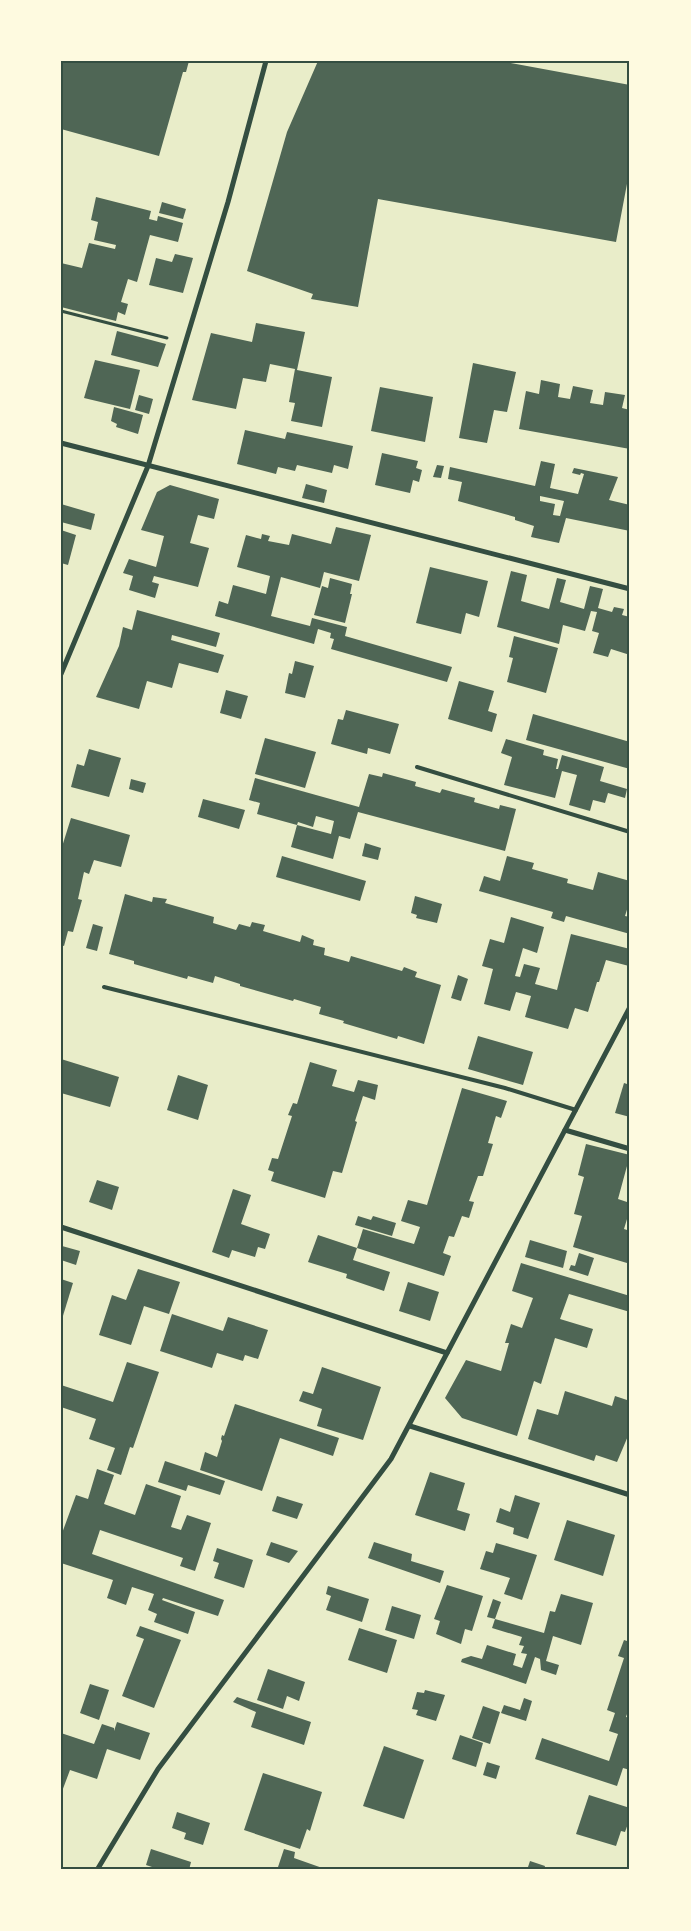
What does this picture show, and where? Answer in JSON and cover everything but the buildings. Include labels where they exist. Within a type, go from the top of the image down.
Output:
[{"type":"street","points":[[61,674],[148,466],[228,202],[266,61]]},
{"type":"street","points":[[61,443],[630,589]]},
{"type":"street","points":[[97,1870],[158,1769],[391,1459],[630,1007]]},
{"type":"street","points":[[565,1130],[630,1149]]},
{"type":"street","points":[[61,1227],[447,1353]]},
{"type":"street","points":[[410,1426],[630,1495]]},
{"type":"lane","points":[[417,767],[630,832]]},
{"type":"lane","points":[[104,987],[505,1088],[576,1110]]},
{"type":"path","points":[[61,311],[186,342]]}]
